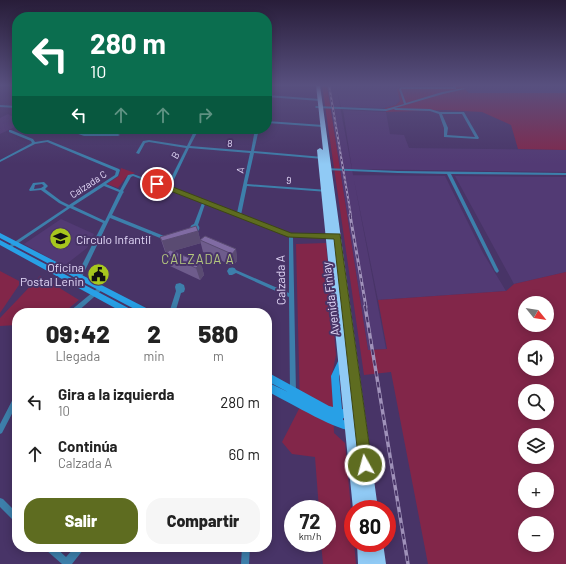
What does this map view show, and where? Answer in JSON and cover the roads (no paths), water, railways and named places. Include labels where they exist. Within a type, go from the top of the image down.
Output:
[{"type":"highway","name":"Avenida Finlay","points":[[319,111],[333,236],[347,419],[369,500]]},
{"type":"highway","name":"Avenida Finlay","points":[[333,236],[347,419],[359,500]]},
{"type":"highway","points":[[365,552],[366,564]]},
{"type":"highway","points":[[377,552],[378,564]]},
{"type":"street","points":[[434,111],[440,113],[463,113],[477,138],[445,136],[446,128],[440,113]]},
{"type":"street","points":[[272,122],[321,126]]},
{"type":"street","name":"Calzada C","points":[[9,248],[117,175],[118,170],[46,141],[34,143],[32,140],[17,134]]},
{"type":"street","points":[[81,134],[118,135]]},
{"type":"street","name":"B","points":[[168,188],[195,134]]},
{"type":"street","name":"A","points":[[239,215],[256,134]]},
{"type":"street","name":"8","points":[[138,153],[144,142],[149,141],[188,148],[324,158]]},
{"type":"street","points":[[0,161],[34,143]]},
{"type":"street","points":[[325,169],[449,173],[566,174]]},
{"type":"street","points":[[449,173],[497,271]]},
{"type":"street","points":[[76,283],[129,176],[133,175],[291,235],[333,236]]},
{"type":"street","points":[[104,184],[122,192]]},
{"type":"street","name":"9","points":[[245,185],[328,191]]},
{"type":"street","points":[[42,189],[60,202],[106,223]]},
{"type":"street","points":[[196,226],[204,202]]},
{"type":"street","points":[[109,216],[162,237]]},
{"type":"street","points":[[0,234],[139,308]]},
{"type":"street","name":"Calzada A","points":[[291,235],[293,400]]},
{"type":"street","points":[[0,242],[122,308]]},
{"type":"street","points":[[235,272],[292,296]]},
{"type":"street","points":[[78,308],[101,288]]},
{"type":"street","points":[[174,308],[179,290]]},
{"type":"street","points":[[272,379],[347,419]]},
{"type":"street","points":[[272,389],[293,400],[347,419]]},
{"type":"street","points":[[0,431],[12,407]]},
{"type":"street","points":[[0,502],[12,513]]},
{"type":"street","points":[[55,552],[68,564],[76,552]]},
{"type":"street","points":[[245,564],[246,552]]},
{"type":"railway","points":[[333,111],[351,216]]},
{"type":"railway","points":[[350,215],[366,307]]},
{"type":"railway","points":[[365,306],[408,564]]},
{"type":"place","name":"Círculo Infantil","points":[[61,239]]},
{"type":"place","name":"Oficina Postal Lenin","points":[[99,274]]},
{"type":"district","name":"CALZADA A","points":[[198,259]]}]
